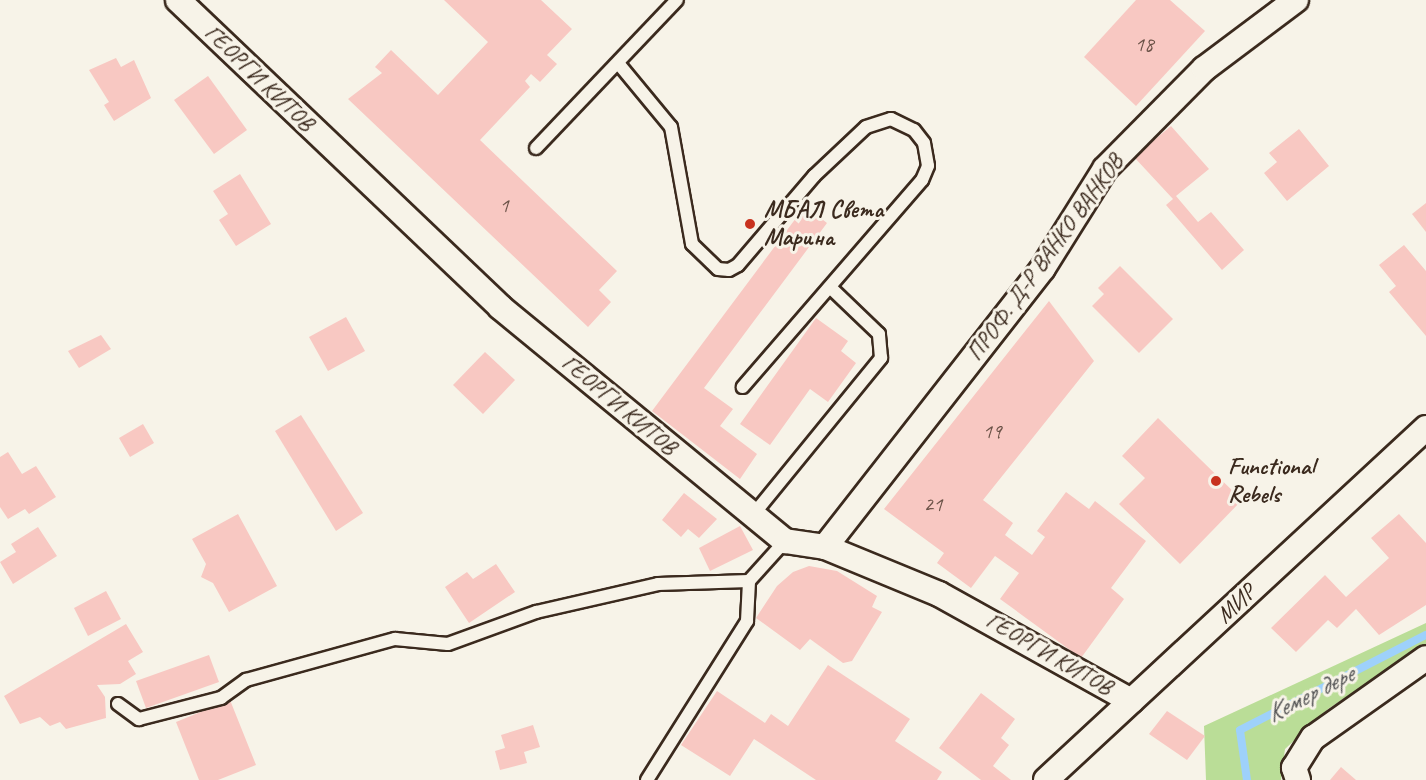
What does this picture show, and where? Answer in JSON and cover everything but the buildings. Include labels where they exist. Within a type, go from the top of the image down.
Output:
[{"type":"street","name":"ГЕОРГИ КИТОВ","points":[[178,0],[500,307],[785,541],[825,547],[1001,625],[1131,701]]},
{"type":"street","name":"ПРОФ. Д-Р ВАНКО ВАНКОВ","points":[[825,547],[1043,268],[1104,169],[1204,69],[1296,0]]},
{"type":"street","name":"МИР","points":[[1046,780],[1426,428]]},
{"type":"street","points":[[1298,780],[1294,768],[1313,738],[1426,658]]},
{"type":"lane","points":[[536,148],[677,0]]},
{"type":"lane","points":[[618,63],[671,127],[692,244],[718,269],[729,270],[738,265],[814,176],[866,127],[891,119],[914,130],[928,154],[921,180],[831,288],[743,387]]},
{"type":"lane","points":[[753,515],[881,358],[879,334],[831,288]]},
{"type":"lane","points":[[647,780],[747,621],[749,581],[785,541]]},
{"type":"lane","points":[[118,704],[139,719],[221,698],[246,680],[395,639],[448,644],[536,612],[657,584],[749,581]]},
{"type":"green space","points":[[1426,623],[1426,644],[1328,709],[1285,749],[1281,780],[1206,780],[1204,726]]},
{"type":"waterway","name":"Кемер дере","points":[[1247,780],[1240,730],[1426,635]]},
{"type":"place","name":"МБАЛ Света Марина","points":[[750,224]]},
{"type":"place","name":"Functional Rebels","points":[[1216,481]]}]
